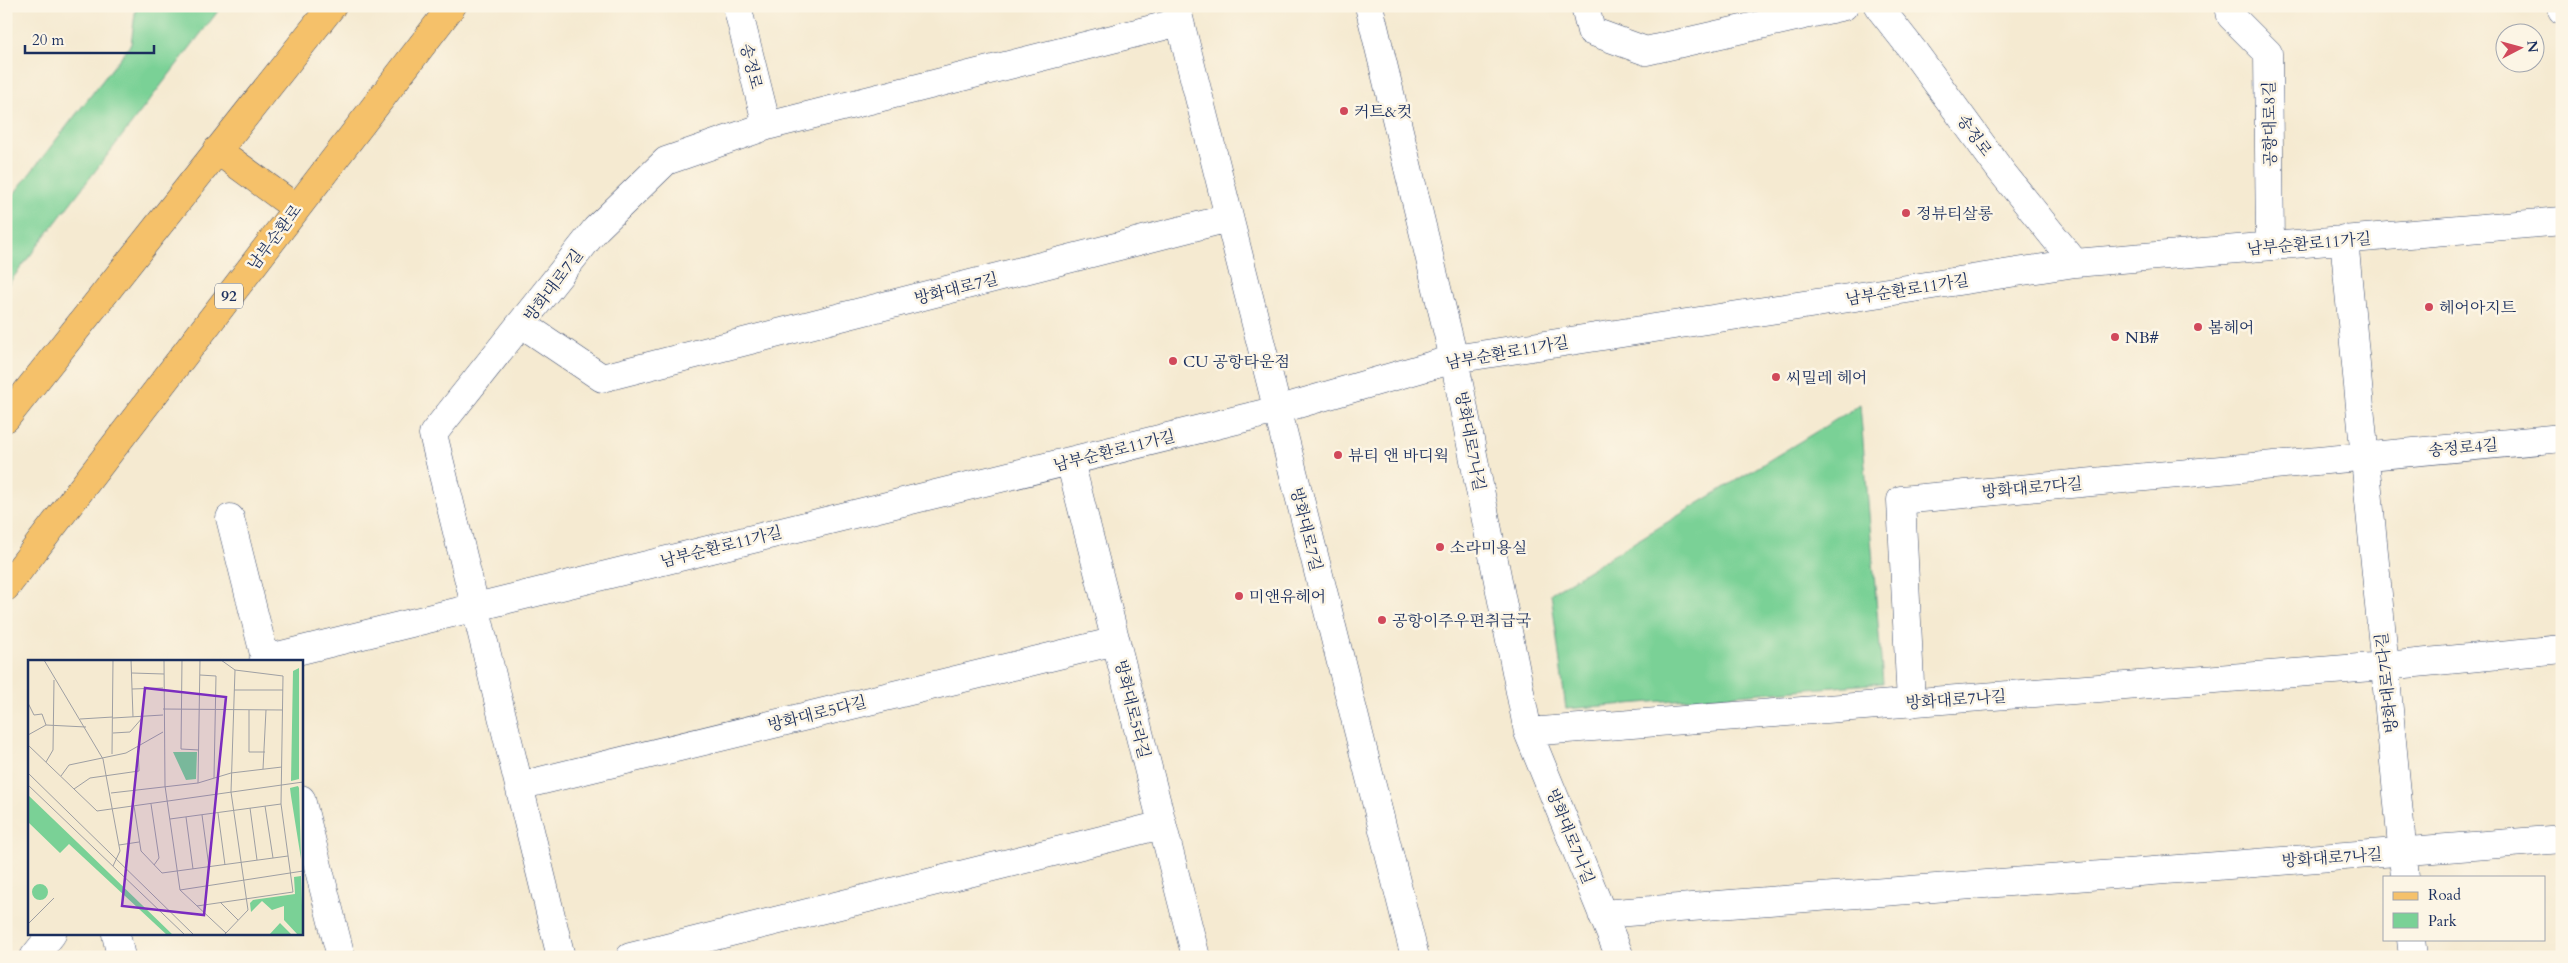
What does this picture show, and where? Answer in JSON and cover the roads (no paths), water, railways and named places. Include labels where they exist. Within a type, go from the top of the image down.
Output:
[{"type":"main road","points":[[6,418],[332,6]]},
{"type":"main road","name":"남부순환로","points":[[6,587],[452,6]]},
{"type":"main road","points":[[217,150],[296,208]]},
{"type":"street","name":"송정로","points":[[737,6],[767,126]]},
{"type":"street","name":"방화대로7나길","points":[[1369,6],[1454,359],[1528,732],[1620,957]]},
{"type":"street","points":[[1585,6],[1591,31],[1646,51],[1844,6]]},
{"type":"street","name":"송정로","points":[[1878,6],[1915,53],[2001,171],[2074,263]]},
{"type":"street","name":"공항대로8길","points":[[2225,10],[2268,53],[2270,246]]},
{"type":"street","name":"방화대로7길","points":[[1229,218],[602,378],[522,324],[596,229],[666,161],[767,126],[1178,14],[1415,957]]},
{"type":"street","name":"남부순환로11가길","points":[[269,660],[474,607],[1277,410],[1454,359],[2074,263],[2562,221]]},
{"type":"street","name":"방화대로7다길","points":[[2344,240],[2404,864]]},
{"type":"street","points":[[522,324],[433,434],[474,607],[562,957]]},
{"type":"street","name":"송정로4길","points":[[2365,456],[2562,438]]},
{"type":"street","name":"방화대로7다길","points":[[1911,703],[1901,500],[2365,456]]},
{"type":"street","name":"방화대로5라길","points":[[1070,461],[1196,957]]},
{"type":"street","name":"남부순환로11가길","points":[[230,518],[265,660]]},
{"type":"street","name":"방화대로5다길","points":[[519,786],[1116,641]]},
{"type":"street","points":[[2385,666],[2562,649]]},
{"type":"street","name":"방화대로7나길","points":[[1528,732],[2385,666]]},
{"type":"street","points":[[302,803],[342,957]]},
{"type":"street","points":[[630,957],[1162,825]]},
{"type":"street","points":[[2404,864],[2562,839]]},
{"type":"street","name":"방화대로7나길","points":[[1602,914],[2404,864]]},
{"type":"street","points":[[34,957],[50,936]]},
{"type":"street","points":[[116,936],[121,957]]},
{"type":"street","points":[[2411,940],[2413,957]]},
{"type":"place","name":"커트&컷","points":[[1344,111]]},
{"type":"place","name":"정뷰티살롱","points":[[1906,213]]},
{"type":"place","name":"헤어아지트","points":[[2429,307]]},
{"type":"place","name":"봄헤어","points":[[2198,327]]},
{"type":"place","name":"NB#","points":[[2115,337]]},
{"type":"place","name":"CU 공항타운점","points":[[1173,361]]},
{"type":"place","name":"씨밀레 헤어","points":[[1776,377]]},
{"type":"place","name":"뷰티 앤 바디웍","points":[[1338,455]]},
{"type":"place","name":"소라미용실","points":[[1440,547]]},
{"type":"place","name":"미앤유헤어","points":[[1239,596]]},
{"type":"place","name":"공항이주우편취급국","points":[[1382,620]]}]
